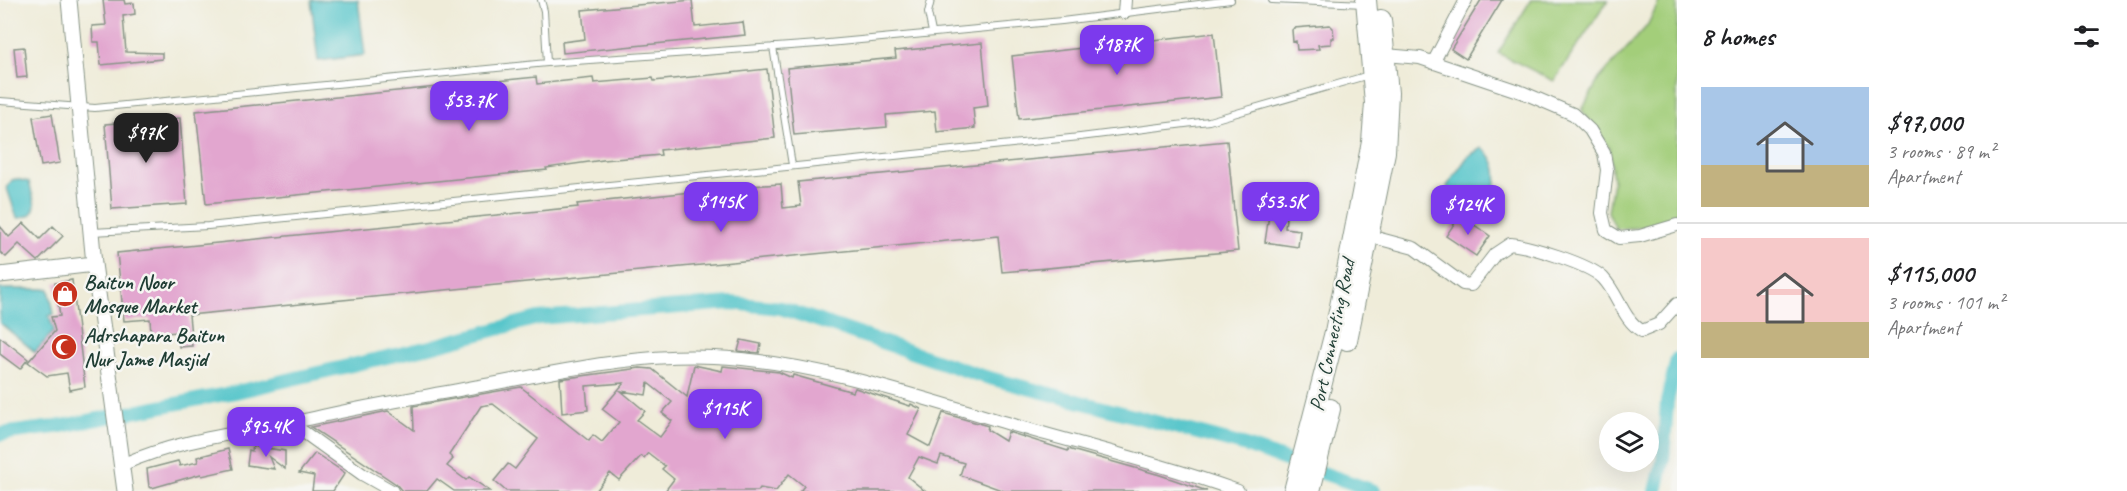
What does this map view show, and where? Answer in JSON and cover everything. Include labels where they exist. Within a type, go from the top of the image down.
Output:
[{"type":"highway","name":"Port Connecting Road","points":[[1294,491],[1331,376],[1369,236],[1385,152],[1388,93],[1386,55],[1371,2]]},
{"type":"highway","name":"Port Connecting Road","points":[[1310,491],[1375,123],[1371,2]]},
{"type":"street","points":[[69,0],[94,264],[107,374],[125,491]]},
{"type":"street","points":[[1124,13],[1125,0]]},
{"type":"street","points":[[1433,63],[1466,0]]},
{"type":"street","points":[[1386,55],[1420,58],[1524,93],[1573,114],[1590,130],[1604,153],[1607,170],[1602,213],[1606,230],[1619,238],[1640,236],[1677,225]]},
{"type":"street","points":[[1369,236],[1414,248],[1463,284],[1471,285],[1478,279],[1495,254],[1510,244],[1581,266],[1603,278],[1631,324],[1642,331],[1659,324],[1677,304]]},
{"type":"street","points":[[0,275],[94,264]]},
{"type":"street","points":[[121,462],[157,449],[194,440],[583,366],[655,359],[714,357],[788,365],[873,383],[1132,456],[1238,491]]},
{"type":"street","points":[[291,423],[362,474],[392,491]]},
{"type":"lane","points":[[541,0],[548,63]]},
{"type":"lane","points":[[931,0],[928,13],[932,32]]},
{"type":"lane","points":[[0,102],[95,108],[548,63],[773,47],[932,32],[1230,0]]},
{"type":"lane","points":[[1272,0],[1371,2]]},
{"type":"lane","points":[[773,47],[792,165]]},
{"type":"lane","points":[[92,232],[208,226],[1080,137],[1209,121],[1373,74]]},
{"type":"green space","points":[[1531,0],[1608,0],[1554,81],[1498,53]]},
{"type":"green space","points":[[1660,0],[1677,0],[1677,220],[1645,227],[1616,229],[1608,212],[1613,181],[1610,149],[1582,110],[1599,79],[1647,26]]},
{"type":"water","points":[[311,0],[358,0],[365,55],[318,61]]},
{"type":"water","points":[[1482,148],[1489,154],[1496,169],[1493,193],[1484,207],[1466,208],[1452,197],[1447,186],[1468,156]]},
{"type":"water","points":[[12,180],[29,182],[35,205],[32,213],[21,218],[17,218],[7,188]]},
{"type":"water","points":[[0,289],[49,289],[54,314],[49,316],[54,331],[35,352],[0,323]]},
{"type":"building","points":[[103,0],[124,0],[125,4],[134,3],[135,14],[123,16],[126,52],[162,53],[162,59],[101,65],[99,42],[93,42],[92,26],[106,25]]},
{"type":"building","points":[[692,0],[695,27],[743,22],[745,35],[563,53],[562,42],[585,39],[582,10]]},
{"type":"building","points":[[1481,0],[1502,0],[1466,59],[1451,49]]},
{"type":"building","points":[[1330,25],[1333,28],[1334,38],[1331,38],[1331,44],[1318,45],[1319,49],[1297,50],[1296,41],[1293,42],[1292,30],[1294,28]]},
{"type":"building","points":[[1214,33],[1221,97],[1019,119],[1012,56]]},
{"type":"building","points":[[982,43],[988,106],[973,108],[975,128],[937,132],[935,111],[886,115],[887,127],[794,135],[787,68],[896,58],[895,51]]},
{"type":"building","points":[[24,47],[27,77],[17,78],[14,48]]},
{"type":"building","points":[[767,69],[775,138],[660,150],[661,155],[603,160],[546,168],[547,170],[206,204],[196,111],[536,77],[537,84],[593,78],[594,83],[653,78],[654,81]]},
{"type":"building","points":[[52,114],[60,163],[41,166],[33,117]]},
{"type":"building","points":[[180,118],[187,204],[112,209],[105,124]]},
{"type":"building","points":[[1227,141],[1238,251],[1002,272],[998,236],[189,315],[192,346],[179,347],[178,332],[151,334],[150,319],[124,321],[117,253],[578,207],[577,204],[749,186],[781,184],[783,208],[801,206],[798,182]]},
{"type":"building","points":[[1269,215],[1286,218],[1285,228],[1300,230],[1298,247],[1265,242]]},
{"type":"building","points":[[1460,215],[1490,236],[1476,256],[1446,236]]},
{"type":"building","points":[[24,223],[40,239],[53,226],[63,236],[38,261],[19,244],[6,257],[0,252],[0,226],[9,237]]},
{"type":"building","points":[[72,280],[85,387],[70,390],[67,373],[47,376],[28,362],[55,331],[51,317],[60,316],[55,283]]},
{"type":"building","points":[[0,337],[28,359],[20,369],[0,354]]},
{"type":"building","points":[[741,340],[761,344],[759,353],[738,351]]},
{"type":"building","points":[[694,365],[722,371],[723,366],[779,372],[792,378],[793,375],[853,392],[855,388],[910,406],[911,404],[921,409],[908,435],[930,447],[943,413],[988,426],[987,430],[1005,441],[1008,432],[1068,451],[1068,449],[1160,475],[1207,491],[1004,491],[960,475],[964,463],[941,456],[938,464],[919,457],[908,477],[925,491],[800,491],[804,486],[789,474],[776,491],[760,488],[758,491],[665,491],[674,479],[662,469],[665,466],[648,453],[644,458],[641,456],[619,480],[610,473],[596,491],[506,491],[494,481],[508,464],[515,469],[538,439],[493,404],[481,406],[449,455],[453,459],[447,466],[466,480],[469,477],[490,491],[454,491],[437,479],[427,491],[402,491],[396,484],[311,427],[388,411],[414,430],[413,406],[521,387],[589,441],[593,435],[602,442],[619,422],[602,409],[624,383],[586,386],[588,410],[562,413],[560,379],[640,368],[652,369],[687,397]],"holes":[[[648,383],[672,402],[662,413],[672,421],[660,437],[637,420],[645,411],[621,391],[646,395]]]},
{"type":"building","points":[[253,446],[285,451],[285,469],[269,457],[274,469],[247,465],[249,450],[252,451]]},
{"type":"building","points":[[228,449],[233,469],[202,476],[201,474],[149,487],[147,469],[178,461],[180,466],[198,462],[197,457]]},
{"type":"building","points":[[315,453],[345,473],[333,491],[312,491],[314,476],[299,473]]},
{"type":"waterway","points":[[0,434],[62,426],[236,392],[430,347],[538,318],[731,303],[781,308],[982,376],[1243,445],[1374,491]]},
{"type":"waterway","points":[[1656,491],[1663,461],[1667,402],[1677,359]]},
{"type":"place","name":"Baitun Noor Mosque Market","points":[[65,294]]},
{"type":"place","name":"Adrshapara Baitun Nur Jame Masjid","points":[[64,347]]}]
